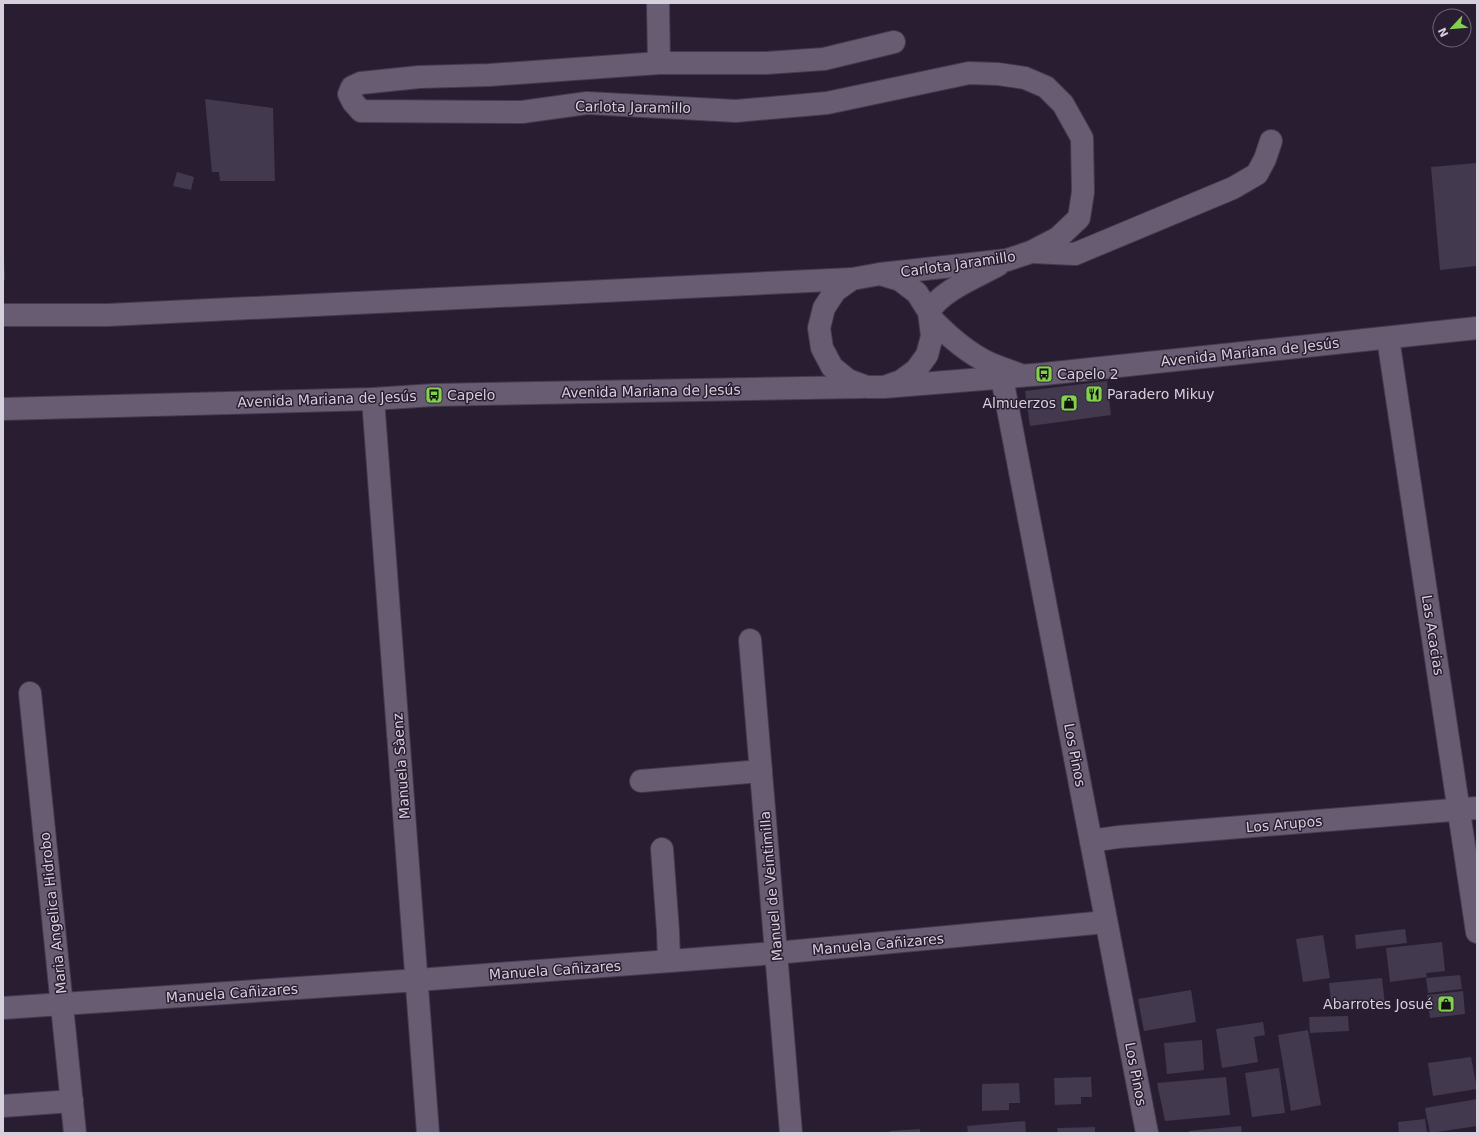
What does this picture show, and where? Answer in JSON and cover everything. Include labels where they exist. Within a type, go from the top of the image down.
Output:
[{"type":"street","points":[[658,3],[660,63]]},
{"type":"street","name":"Carlota Jaramillo","points":[[880,274],[1008,260],[1031,252],[1058,238],[1079,218],[1083,192],[1082,138],[1064,104],[1046,86],[1025,78],[998,74],[969,73],[827,103],[736,111],[587,103],[522,112],[361,111],[353,102],[349,94],[352,87],[361,83],[419,76],[489,75],[660,63],[759,63],[824,59],[894,42]]},
{"type":"street","points":[[1031,252],[1074,254],[1233,188],[1257,174],[1265,159],[1271,141]]},
{"type":"street","points":[[929,314],[932,306],[940,298],[1008,260]]},
{"type":"street","points":[[3,315],[116,315],[852,279],[880,274],[900,280],[917,293],[929,314],[932,336],[927,354],[916,370],[901,381],[875,387],[848,380],[832,367],[822,348],[819,328],[824,308],[835,291],[852,279]]},
{"type":"street","name":"Avenida Mariana de Jesús","points":[[929,314],[945,332],[964,348],[1012,377]]},
{"type":"street","name":"Avenida Mariana de Jesús","points":[[3,409],[372,399],[434,395],[875,387],[1012,377],[1477,328]]},
{"type":"street","name":"Las Acacias","points":[[1388,338],[1468,809],[1477,932]]},
{"type":"street","name":"Los Pinos","points":[[1012,377],[1091,841],[1147,1133]]},
{"type":"street","name":"Manuela Sàenz","points":[[372,399],[418,980],[428,1133]]},
{"type":"street","name":"Manuel de Veintimilla","points":[[750,640],[791,1133]]},
{"type":"street","name":"Maria Angelica Hidrobo","points":[[30,693],[75,1133]]},
{"type":"street","points":[[641,781],[761,772]]},
{"type":"street","name":"Los Arupos","points":[[1091,841],[1126,836],[1468,809]]},
{"type":"street","points":[[662,849],[669,962]]},
{"type":"street","name":"Manuela Cañizares","points":[[3,1008],[669,962],[1106,922]]},
{"type":"street","points":[[3,1106],[72,1100]]},
{"type":"building","points":[[205,99],[273,108],[275,181],[220,181],[219,172],[212,172]]},
{"type":"building","points":[[1477,163],[1477,266],[1440,270],[1431,167]]},
{"type":"building","points":[[177,172],[194,177],[191,190],[173,186]]},
{"type":"building","points":[[4,258],[5,280],[3,280]]},
{"type":"building","points":[[1107,381],[1111,415],[1030,426],[1025,391]]},
{"type":"building","points":[[1405,929],[1407,943],[1356,949],[1355,935]]},
{"type":"building","points":[[1323,935],[1330,978],[1303,982],[1296,939]]},
{"type":"building","points":[[1442,942],[1445,971],[1426,973],[1427,977],[1390,982],[1386,948]]},
{"type":"building","points":[[1460,975],[1462,989],[1428,993],[1426,978]]},
{"type":"building","points":[[1382,978],[1385,1005],[1332,1010],[1329,983]]},
{"type":"building","points":[[1191,990],[1196,1022],[1144,1031],[1138,999]]},
{"type":"building","name":"Abarrotes Josué","points":[[1463,991],[1465,1014],[1430,1018],[1427,995]]},
{"type":"building","points":[[1348,1016],[1349,1031],[1310,1033],[1309,1017]]},
{"type":"building","points":[[1263,1022],[1265,1035],[1254,1037],[1258,1062],[1222,1068],[1216,1029]]},
{"type":"building","points":[[1308,1030],[1321,1105],[1291,1111],[1278,1035]]},
{"type":"building","points":[[1202,1040],[1204,1070],[1167,1074],[1164,1043]]},
{"type":"building","points":[[1471,1057],[1477,1089],[1433,1096],[1428,1063]]},
{"type":"building","points":[[1279,1068],[1285,1113],[1252,1117],[1245,1073]]},
{"type":"building","points":[[1091,1077],[1092,1097],[1081,1097],[1081,1104],[1055,1105],[1054,1078]]},
{"type":"building","points":[[1226,1077],[1230,1115],[1165,1121],[1157,1083]]},
{"type":"building","points":[[1019,1083],[1020,1103],[1009,1103],[1009,1110],[982,1111],[982,1084]]},
{"type":"building","points":[[1477,1099],[1477,1126],[1430,1133],[1425,1108]]},
{"type":"building","points":[[1425,1119],[1427,1133],[1399,1133],[1398,1122]]},
{"type":"building","points":[[1025,1121],[1026,1133],[968,1133],[967,1126]]},
{"type":"building","points":[[1241,1126],[1242,1133],[1189,1133],[1189,1131]]},
{"type":"building","points":[[1095,1127],[1095,1133],[1058,1133],[1057,1128]]},
{"type":"building","points":[[920,1129],[920,1133],[890,1133],[890,1131]]},
{"type":"place","name":"Capelo 2","points":[[1044,374]]},
{"type":"place","name":"Paradero Mikuy","points":[[1094,394]]},
{"type":"place","name":"Capelo","points":[[434,395]]},
{"type":"place","name":"Almuerzos","points":[[1069,403]]},
{"type":"place","name":"Abarrotes Josué","points":[[1446,1004]]}]
